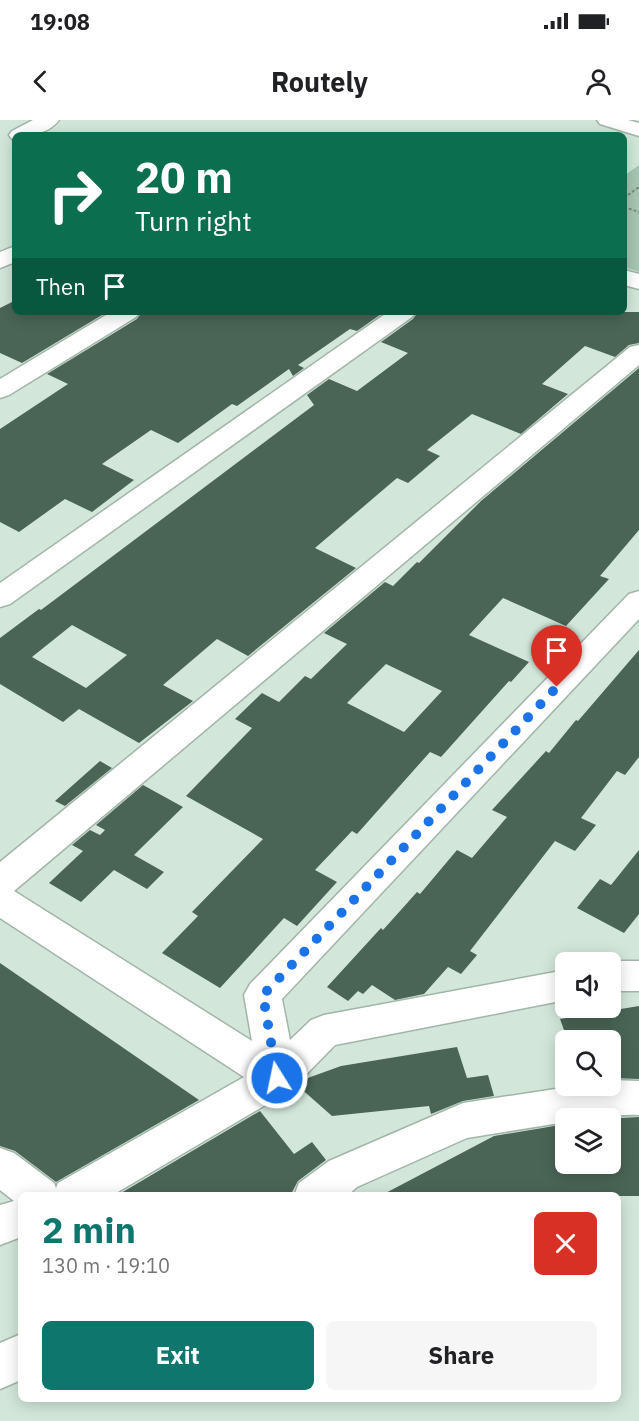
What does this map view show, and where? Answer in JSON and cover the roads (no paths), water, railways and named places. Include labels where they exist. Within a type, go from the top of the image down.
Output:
[{"type":"street","points":[[607,120],[639,130]]},
{"type":"street","points":[[0,390],[123,315]]},
{"type":"street","points":[[0,597],[400,315]]},
{"type":"street","points":[[0,882],[639,352]]},
{"type":"street","points":[[277,1078],[263,995],[639,601]]},
{"type":"street","points":[[0,900],[277,1078]]},
{"type":"street","points":[[621,976],[639,976]]},
{"type":"street","points":[[80,1192],[277,1078],[324,1032],[555,987]]},
{"type":"street","points":[[319,1192],[344,1174],[463,1121],[615,1097],[639,1098]]},
{"type":"street","points":[[0,1166],[34,1192]]},
{"type":"street","points":[[0,1225],[18,1219]]},
{"type":"street","points":[[0,1367],[18,1358]]}]
